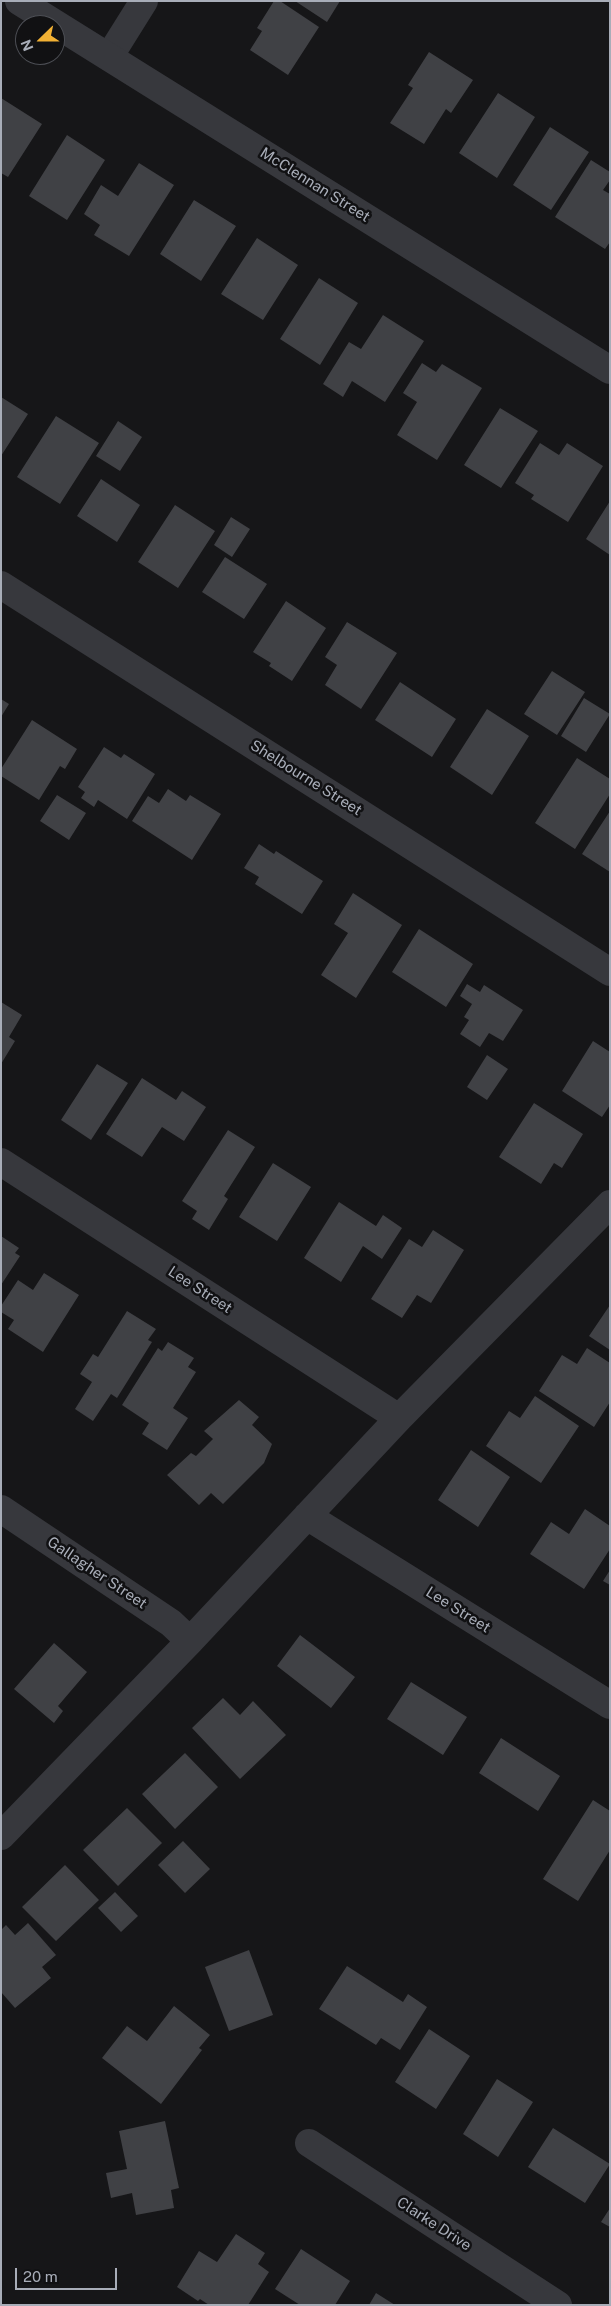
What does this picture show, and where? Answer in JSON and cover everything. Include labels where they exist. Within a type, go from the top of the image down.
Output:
[{"type":"street","name":"McClennan Street","points":[[19,1],[610,370]]},
{"type":"street","points":[[109,57],[144,1]]},
{"type":"street","name":"Shelbourne Street","points":[[1,585],[610,972]]},
{"type":"street","name":"Lee Street","points":[[1,1162],[399,1418]]},
{"type":"street","points":[[1,1836],[190,1641],[399,1418],[610,1204]]},
{"type":"street","name":"Gallagher Street","points":[[1,1509],[171,1623],[190,1641]]},
{"type":"street","name":"Lee Street","points":[[307,1516],[610,1705]]},
{"type":"street","name":"Clarke Drive","points":[[309,2143],[558,2305]]},
{"type":"building","points":[[274,1],[280,1],[319,27],[288,75],[250,50],[262,31],[257,28]]},
{"type":"building","points":[[295,1],[340,1],[327,22]]},
{"type":"building","points":[[429,52],[473,80],[451,113],[446,109],[424,144],[390,123],[413,88],[408,85]]},
{"type":"building","points":[[498,93],[535,117],[497,178],[459,153]]},
{"type":"building","points":[[1,98],[42,124],[8,177],[1,173]]},
{"type":"building","points":[[550,127],[589,152],[551,210],[513,185]]},
{"type":"building","points":[[67,135],[105,160],[67,220],[29,196]]},
{"type":"building","points":[[591,160],[610,172],[610,180],[603,190],[610,194],[610,242],[605,249],[555,217]]},
{"type":"building","points":[[139,163],[174,185],[129,256],[94,235],[100,225],[84,214],[101,185],[118,196]]},
{"type":"building","points":[[194,200],[236,226],[201,281],[160,254]]},
{"type":"building","points":[[257,238],[298,265],[263,320],[221,294]]},
{"type":"building","points":[[319,278],[358,303],[320,365],[280,339]]},
{"type":"building","points":[[383,315],[424,341],[385,402],[352,381],[343,397],[323,384],[349,342],[361,349]]},
{"type":"building","points":[[422,363],[436,372],[442,364],[482,388],[437,460],[397,435],[417,402],[403,393]]},
{"type":"building","points":[[1,397],[28,414],[1,456]]},
{"type":"building","points":[[500,408],[538,431],[501,488],[464,465]]},
{"type":"building","points":[[56,416],[99,443],[60,504],[17,477]]},
{"type":"building","points":[[118,421],[142,437],[120,471],[96,456]]},
{"type":"building","points":[[540,443],[559,455],[567,443],[603,466],[568,522],[531,499],[534,495],[515,483]]},
{"type":"building","points":[[101,479],[140,505],[117,542],[77,516]]},
{"type":"building","points":[[610,501],[610,555],[586,539]]},
{"type":"building","points":[[175,505],[215,531],[178,588],[138,562]]},
{"type":"building","points":[[231,517],[250,529],[232,557],[214,545]]},
{"type":"building","points":[[225,557],[267,584],[244,619],[202,592]]},
{"type":"building","points":[[286,601],[326,628],[292,681],[269,666],[271,663],[253,652]]},
{"type":"building","points":[[347,622],[397,653],[361,709],[325,685],[337,665],[325,657]]},
{"type":"building","points":[[552,671],[585,692],[557,735],[524,714]]},
{"type":"building","points":[[400,682],[456,719],[432,757],[375,720]]},
{"type":"building","points":[[584,698],[610,714],[586,752],[561,736]]},
{"type":"building","points":[[1,699],[9,704],[1,717]]},
{"type":"building","points":[[487,709],[529,736],[492,795],[450,767]]},
{"type":"building","points":[[32,720],[77,749],[65,769],[60,766],[39,800],[1,776],[1,769]]},
{"type":"building","points":[[104,747],[121,758],[124,754],[155,774],[127,819],[98,800],[94,807],[81,798],[85,792],[78,787]]},
{"type":"building","points":[[577,758],[610,779],[610,794],[575,849],[535,823]]},
{"type":"building","points":[[168,789],[186,801],[190,795],[221,814],[192,860],[132,821],[148,796],[159,803]]},
{"type":"building","points":[[57,795],[86,813],[69,840],[40,821]]},
{"type":"building","points":[[610,811],[610,872],[582,854]]},
{"type":"building","points":[[259,844],[274,854],[276,851],[323,881],[302,914],[255,884],[259,877],[244,868]]},
{"type":"building","points":[[353,893],[402,925],[356,998],[321,975],[348,933],[334,924]]},
{"type":"building","points":[[419,929],[473,964],[446,1007],[392,972]]},
{"type":"building","points":[[467,984],[480,992],[484,985],[523,1010],[503,1041],[489,1033],[480,1047],[460,1034],[469,1020],[464,1017],[472,1004],[460,996]]},
{"type":"building","points":[[1,1002],[22,1015],[9,1037],[15,1041],[1,1064]]},
{"type":"building","points":[[593,1041],[610,1052],[610,1105],[602,1117],[562,1091]]},
{"type":"building","points":[[487,1055],[508,1069],[487,1100],[467,1087]]},
{"type":"building","points":[[97,1064],[128,1083],[91,1140],[61,1120]]},
{"type":"building","points":[[142,1078],[176,1100],[182,1091],[206,1107],[184,1141],[162,1127],[142,1157],[106,1134]]},
{"type":"building","points":[[534,1103],[583,1134],[562,1168],[554,1163],[541,1184],[499,1157]]},
{"type":"building","points":[[228,1130],[255,1147],[224,1196],[228,1199],[209,1230],[192,1219],[197,1211],[182,1201]]},
{"type":"building","points":[[273,1163],[311,1187],[277,1241],[239,1217]]},
{"type":"building","points":[[339,1202],[376,1226],[383,1215],[402,1228],[382,1259],[363,1246],[341,1282],[304,1258]]},
{"type":"building","points":[[433,1230],[464,1250],[431,1303],[417,1295],[402,1318],[371,1299],[409,1239],[422,1247]]},
{"type":"building","points":[[1,1236],[19,1248],[15,1253],[20,1256],[1,1285]]},
{"type":"building","points":[[44,1273],[79,1295],[43,1352],[8,1329],[14,1320],[1,1312],[1,1306],[18,1280],[33,1290]]},
{"type":"building","points":[[610,1305],[610,1350],[589,1336]]},
{"type":"building","points":[[127,1311],[156,1329],[148,1340],[152,1342],[117,1398],[111,1394],[93,1421],[75,1409],[92,1382],[80,1374],[93,1354],[98,1357]]},
{"type":"building","points":[[168,1342],[194,1358],[188,1367],[196,1372],[173,1408],[188,1418],[167,1450],[142,1434],[149,1423],[122,1405],[158,1348],[162,1351]]},
{"type":"building","points":[[587,1348],[610,1363],[610,1402],[594,1427],[539,1391],[562,1355],[577,1364]]},
{"type":"building","points":[[535,1396],[579,1426],[541,1483],[486,1446],[509,1411],[520,1418]]},
{"type":"building","points":[[239,1400],[259,1417],[252,1425],[272,1444],[264,1463],[223,1504],[211,1493],[199,1505],[167,1475],[191,1453],[196,1456],[213,1439],[204,1431]]},
{"type":"building","points":[[471,1450],[510,1477],[478,1527],[438,1500]]},
{"type":"building","points":[[585,1509],[610,1526],[610,1549],[584,1589],[530,1554],[551,1522],[569,1534]]},
{"type":"building","points":[[610,1570],[610,1585],[603,1581]]},
{"type":"building","points":[[300,1635],[355,1677],[331,1708],[277,1666]]},
{"type":"building","points":[[54,1643],[87,1672],[58,1706],[63,1711],[54,1723],[14,1689]]},
{"type":"building","points":[[411,1682],[467,1717],[443,1755],[387,1719]]},
{"type":"building","points":[[223,1698],[240,1715],[253,1701],[286,1735],[240,1779],[192,1728]]},
{"type":"building","points":[[501,1738],[560,1776],[538,1811],[479,1773]]},
{"type":"building","points":[[185,1753],[218,1787],[175,1829],[142,1794]]},
{"type":"building","points":[[593,1800],[610,1811],[610,1850],[578,1901],[543,1879]]},
{"type":"building","points":[[127,1808],[162,1843],[118,1886],[83,1850]]},
{"type":"building","points":[[183,1841],[210,1869],[185,1893],[158,1865]]},
{"type":"building","points":[[65,1865],[99,1900],[56,1941],[22,1907]]},
{"type":"building","points":[[115,1892],[138,1916],[121,1932],[98,1908]]},
{"type":"building","points":[[28,1923],[56,1955],[42,1967],[51,1978],[15,2008],[1,1992],[1,1930],[6,1925],[15,1935]]},
{"type":"building","points":[[249,1950],[273,2015],[229,2031],[205,1967]]},
{"type":"building","points":[[347,1966],[403,2002],[408,1994],[427,2007],[400,2050],[381,2038],[376,2045],[319,2009]]},
{"type":"building","points":[[174,2006],[210,2035],[199,2048],[202,2050],[161,2104],[102,2058],[127,2026],[147,2041]]},
{"type":"building","points":[[429,2029],[470,2056],[436,2109],[395,2082]]},
{"type":"building","points":[[497,2079],[533,2102],[498,2157],[463,2134]]},
{"type":"building","points":[[165,2121],[179,2188],[171,2190],[174,2208],[136,2215],[132,2193],[111,2198],[106,2173],[127,2169],[119,2131]]},
{"type":"building","points":[[553,2128],[610,2164],[585,2203],[528,2167]]},
{"type":"building","points":[[610,2208],[610,2227],[601,2222]]},
{"type":"building","points":[[236,2234],[265,2253],[258,2264],[269,2272],[248,2305],[209,2305],[200,2299],[198,2301],[177,2287],[199,2251],[217,2262]]},
{"type":"building","points":[[301,2249],[350,2281],[335,2305],[300,2305],[275,2289]]},
{"type":"building","points":[[376,2293],[395,2305],[369,2305]]}]
